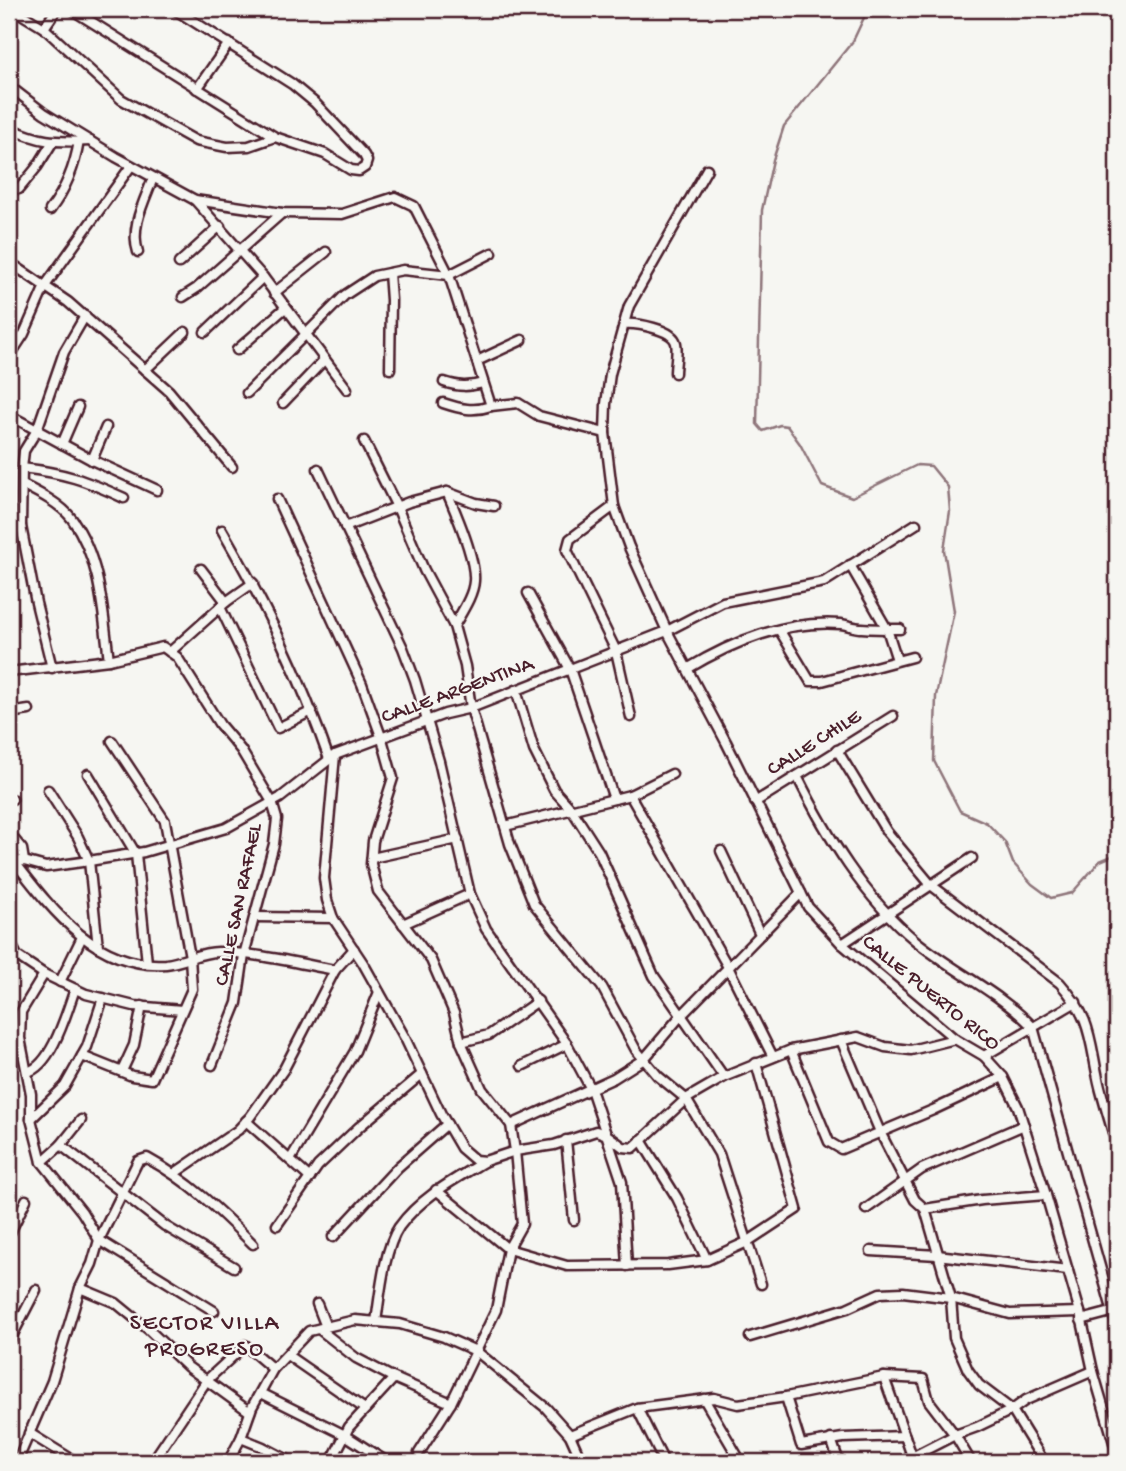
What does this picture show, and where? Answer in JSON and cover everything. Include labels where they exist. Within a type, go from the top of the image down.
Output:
[{"type":"street","points":[[13,9],[44,28],[121,99],[196,141],[249,146],[275,137]]},
{"type":"street","points":[[44,28],[58,9]]},
{"type":"street","points":[[71,9],[275,137],[325,154],[351,170],[359,171],[367,164],[364,155],[315,103],[292,84],[174,9]]},
{"type":"street","points":[[197,89],[229,43]]},
{"type":"street","points":[[9,86],[44,113],[131,166],[195,200],[263,277],[347,389]]},
{"type":"street","points":[[9,128],[52,143],[90,141]]},
{"type":"street","points":[[50,210],[60,197],[76,161],[79,141]]},
{"type":"street","points":[[19,189],[52,143]]},
{"type":"street","points":[[9,357],[24,334],[45,286],[131,166]]},
{"type":"street","name":"CALLE PUERTO RICO","points":[[708,169],[628,306],[610,374],[605,433],[614,506],[629,547],[667,631],[808,907],[842,944],[955,1039],[984,1056],[1003,1077],[1018,1107],[1046,1195],[1117,1453]]},
{"type":"street","points":[[138,253],[135,229],[153,178]]},
{"type":"street","points":[[195,200],[282,213],[342,214],[395,197],[414,206],[449,275],[491,407]]},
{"type":"street","points":[[183,297],[241,251],[282,213]]},
{"type":"street","points":[[179,262],[220,226]]},
{"type":"street","points":[[274,293],[326,252]]},
{"type":"street","points":[[247,393],[345,295],[374,276],[403,271],[449,275],[492,253]]},
{"type":"street","points":[[9,279],[12,264],[85,316],[169,391],[232,467]]},
{"type":"street","points":[[389,273],[390,369]]},
{"type":"street","points":[[205,332],[263,277]]},
{"type":"street","points":[[237,350],[285,308]]},
{"type":"street","points":[[52,668],[21,526],[22,468],[24,451],[37,430],[64,352],[85,316]]},
{"type":"street","points":[[624,324],[634,323],[671,335],[676,344],[675,373]]},
{"type":"street","points":[[145,370],[185,332]]},
{"type":"street","points":[[477,361],[522,340]]},
{"type":"street","points":[[283,403],[324,360]]},
{"type":"street","points":[[444,382],[457,386],[483,383]]},
{"type":"street","points":[[443,403],[478,411],[517,404],[539,416],[605,433]]},
{"type":"street","points":[[62,444],[78,407]]},
{"type":"street","points":[[9,415],[92,460],[157,490]]},
{"type":"street","points":[[92,460],[106,427]]},
{"type":"street","points":[[363,441],[397,507],[424,570],[454,626],[465,666],[471,708],[505,826],[534,904],[602,987],[636,1050],[658,1076],[686,1099],[719,1154],[761,1284]]},
{"type":"street","points":[[22,468],[60,472],[124,498]]},
{"type":"street","points":[[318,469],[403,648],[415,680],[439,761],[470,894],[486,929],[567,1044],[591,1089],[622,1182],[627,1266]]},
{"type":"street","points":[[23,485],[70,517],[84,539],[100,592],[109,660]]},
{"type":"street","points":[[447,492],[457,513],[472,564],[474,582],[454,626]]},
{"type":"street","points":[[345,527],[447,492],[476,503],[494,506]]},
{"type":"street","points":[[277,499],[362,684],[383,739],[393,778],[373,841],[372,858],[378,891],[431,960],[454,1013],[461,1042],[482,1089],[510,1125],[515,1151],[522,1224],[508,1249],[496,1310],[450,1403],[419,1453]]},
{"type":"street","points":[[614,506],[570,539],[567,550],[616,651],[631,717]]},
{"type":"street","name":"CALLE ARGENTINA","points":[[15,861],[46,867],[136,854],[226,828],[272,802],[332,757],[426,721],[471,708],[667,631],[723,602],[824,582],[916,524]]},
{"type":"street","points":[[9,532],[21,526]]},
{"type":"street","points":[[222,530],[253,583],[292,663],[332,757],[324,878],[333,918],[379,992],[461,1148],[475,1160],[485,1161]]},
{"type":"street","points":[[850,565],[887,629],[897,660]]},
{"type":"street","points":[[201,569],[223,605],[278,728],[312,711]]},
{"type":"street","points":[[9,672],[109,660],[163,647],[170,652],[223,605],[253,583]]},
{"type":"street","points":[[528,593],[570,669],[614,799]]},
{"type":"street","points":[[687,669],[724,648],[766,631],[840,624],[861,628],[900,629]]},
{"type":"street","points":[[780,631],[810,681],[821,681],[912,657]]},
{"type":"street","name":"CALLE SAN RAFAEL","points":[[170,652],[177,657],[220,725],[241,750],[272,802],[277,819],[274,844],[244,955],[237,1003],[212,1065]]},
{"type":"street","points":[[516,690],[534,750],[554,790],[572,810],[599,852],[654,976],[683,1014],[724,1077]]},
{"type":"street","points":[[9,713],[29,710]]},
{"type":"street","name":"CALLE CHILE","points":[[755,802],[893,716]]},
{"type":"street","points":[[82,1056],[132,1076],[152,1079],[192,989],[190,957],[164,821],[112,741]]},
{"type":"street","points":[[837,750],[887,832],[931,885],[1060,983],[1076,1002],[1090,1034],[1099,1082],[1117,1146]]},
{"type":"street","points":[[89,774],[136,854],[147,963]]},
{"type":"street","points":[[505,826],[631,795],[672,774]]},
{"type":"street","points":[[797,776],[825,831],[855,874],[888,914],[916,941],[1014,1008],[1033,1027],[1115,1311],[1117,1327]]},
{"type":"street","points":[[48,790],[78,837],[89,861],[97,947]]},
{"type":"street","points":[[631,795],[728,967],[773,1057]]},
{"type":"street","points":[[9,833],[22,849],[15,861],[53,911],[97,947],[134,962],[168,964],[218,952],[335,970]]},
{"type":"street","points":[[372,858],[458,839]]},
{"type":"street","points":[[721,851],[760,934]]},
{"type":"street","points":[[842,944],[972,858]]},
{"type":"street","points":[[403,924],[470,894]]},
{"type":"street","points":[[510,1125],[614,1078],[644,1059],[683,1014],[801,894]]},
{"type":"street","points":[[255,917],[333,918]]},
{"type":"street","points":[[60,982],[82,937]]},
{"type":"street","points":[[9,940],[17,956],[44,974],[75,989],[142,1006],[182,1010]]},
{"type":"street","points":[[175,1173],[238,1130],[246,1121],[284,1069],[335,970],[354,949]]},
{"type":"street","points":[[44,974],[21,1012],[20,1038],[32,1094],[31,1119],[42,1162],[75,1203],[99,1240],[214,1311]]},
{"type":"street","points":[[27,1072],[38,1066],[55,1040],[75,989]]},
{"type":"street","points":[[290,1160],[355,1051],[379,992]]},
{"type":"street","points":[[31,1119],[65,1086],[82,1056],[103,998]]},
{"type":"street","points":[[461,1042],[489,1035],[538,1001]]},
{"type":"street","points":[[984,1056],[1076,1002]]},
{"type":"street","points":[[122,1071],[134,1045],[142,1006]]},
{"type":"street","points":[[376,1322],[389,1251],[398,1229],[436,1190],[485,1161],[515,1151],[554,1145],[596,1131],[624,1147],[633,1148],[686,1099],[724,1077],[791,1050],[858,1037],[885,1047],[911,1050],[955,1039]]},
{"type":"street","points":[[841,1040],[880,1132],[915,1200],[925,1209],[951,1298],[954,1338],[968,1370],[979,1385],[1012,1410],[1044,1462]]},
{"type":"street","points":[[522,1066],[567,1044]]},
{"type":"street","points":[[791,1050],[829,1142],[834,1147],[848,1147],[1003,1077]]},
{"type":"street","points":[[436,1190],[508,1249],[567,1266],[668,1265],[706,1260],[747,1242],[797,1209],[756,1063]]},
{"type":"street","points":[[277,1225],[318,1166],[422,1074]]},
{"type":"street","points":[[42,1162],[61,1145],[81,1119]]},
{"type":"street","points":[[246,1121],[310,1178]]},
{"type":"street","points":[[333,1237],[398,1167],[447,1124]]},
{"type":"street","points":[[866,1209],[922,1169],[1024,1125]]},
{"type":"street","points":[[566,1140],[574,1220]]},
{"type":"street","points":[[642,1140],[677,1198],[706,1260]]},
{"type":"street","points":[[61,1145],[165,1226],[234,1267]]},
{"type":"street","points":[[17,1462],[52,1381],[80,1288],[92,1264],[99,1240],[138,1161],[146,1158],[175,1173],[253,1244]]},
{"type":"street","points":[[925,1209],[982,1200],[1046,1195]]},
{"type":"street","points":[[9,1235],[26,1200]]},
{"type":"street","points":[[871,1251],[937,1255],[1068,1270]]},
{"type":"street","points":[[80,1288],[116,1303],[188,1367],[250,1412]]},
{"type":"street","points":[[9,1342],[36,1290]]},
{"type":"street","points":[[750,1337],[846,1308],[880,1293],[903,1292],[951,1298],[1010,1314],[1080,1316],[1115,1311]]},
{"type":"street","points":[[317,1304],[322,1328],[356,1357],[394,1378],[450,1403]]},
{"type":"street","points":[[228,1462],[250,1412],[274,1369],[309,1331],[355,1320],[400,1324],[476,1350],[546,1408],[570,1435],[582,1462]]},
{"type":"street","points":[[152,1462],[207,1380],[245,1345],[274,1369]]},
{"type":"street","points":[[287,1355],[365,1409]]},
{"type":"street","points":[[902,1462],[913,1460],[955,1435],[1093,1371]]},
{"type":"street","points":[[570,1435],[637,1408],[714,1398],[738,1404],[884,1377],[923,1379],[929,1401],[955,1435],[971,1462]]},
{"type":"street","points":[[884,1377],[913,1460]]},
{"type":"street","points":[[331,1462],[345,1435],[394,1378]]},
{"type":"street","points":[[261,1393],[345,1435],[387,1462]]},
{"type":"street","points":[[786,1397],[801,1445],[831,1440],[905,1436]]},
{"type":"street","points":[[704,1399],[741,1462]]},
{"type":"street","points":[[637,1408],[664,1462]]},
{"type":"street","points":[[29,1433],[76,1462]]},
{"type":"street","points":[[240,1438],[292,1462]]},
{"type":"street","points":[[831,1440],[839,1462]]},
{"type":"waterway","points":[[868,9],[853,41],[784,126],[773,160],[762,210],[757,424],[763,431],[780,425],[787,426],[800,444],[822,486],[852,497],[917,465],[931,466],[948,487],[950,511],[944,550],[954,611],[936,696],[934,761],[960,811],[987,823],[1005,842],[1013,863],[1032,884],[1051,898],[1072,893],[1100,861],[1117,854]]},
{"type":"district","name":"SECTOR VILLA PROGRESO","points":[[205,1337]]}]
